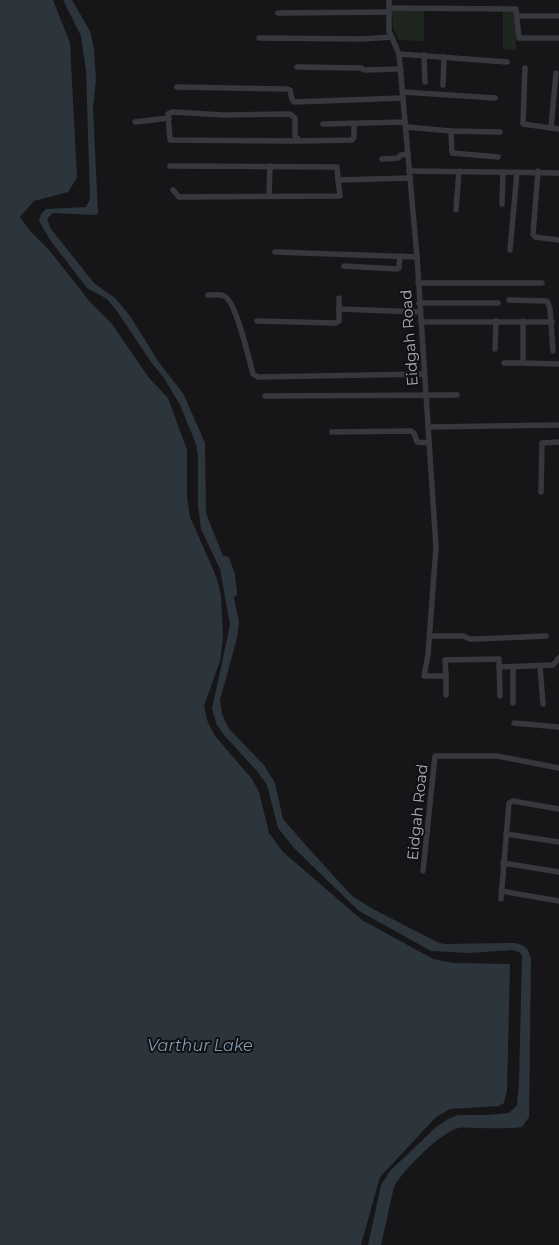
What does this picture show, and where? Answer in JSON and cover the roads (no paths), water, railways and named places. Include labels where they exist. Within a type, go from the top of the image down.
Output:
[{"type":"street","name":"Eidgah Road","points":[[389,0],[389,31],[399,54],[401,69],[417,257],[436,547],[430,636],[424,676],[446,676]]},
{"type":"street","points":[[278,13],[511,8],[517,10],[519,38],[559,38]]},
{"type":"street","points":[[517,16],[559,16]]},
{"type":"street","points":[[259,38],[363,39],[392,37]]},
{"type":"street","points":[[399,54],[507,62]]},
{"type":"street","points":[[424,55],[425,82]]},
{"type":"street","points":[[443,84],[444,57]]},
{"type":"street","points":[[297,67],[361,68],[364,70],[401,69]]},
{"type":"street","points":[[526,68],[523,124],[559,129]]},
{"type":"street","points":[[551,128],[556,72]]},
{"type":"street","points":[[176,88],[288,89],[294,102],[403,95],[495,98]]},
{"type":"street","points":[[300,141],[296,138],[295,118],[290,114],[223,115],[172,112],[168,114],[170,140],[300,141],[352,140],[354,137],[354,125]]},
{"type":"street","points":[[135,122],[168,118]]},
{"type":"street","points":[[323,124],[405,125],[451,131],[500,132]]},
{"type":"street","points":[[451,131],[452,153],[498,157]]},
{"type":"street","points":[[382,159],[398,158],[401,154],[408,154]]},
{"type":"street","points":[[170,166],[337,167],[340,196],[179,197],[173,190]]},
{"type":"street","points":[[269,196],[270,166]]},
{"type":"street","points":[[409,171],[559,173]]},
{"type":"street","points":[[456,210],[459,171]]},
{"type":"street","points":[[502,204],[503,172]]},
{"type":"street","points":[[510,250],[517,172]]},
{"type":"street","points":[[538,172],[533,234],[535,237],[559,240]]},
{"type":"street","points":[[338,180],[410,178]]},
{"type":"street","points":[[275,252],[417,257]]},
{"type":"street","points":[[344,266],[397,269],[399,268],[400,256]]},
{"type":"street","points":[[418,283],[542,283]]},
{"type":"street","points":[[208,295],[224,296],[231,301],[253,374],[258,377],[424,374]]},
{"type":"street","points":[[257,321],[336,323],[339,321],[339,298]]},
{"type":"street","points":[[509,300],[547,301],[552,322],[553,351]]},
{"type":"street","points":[[419,303],[498,303]]},
{"type":"street","points":[[339,309],[420,312]]},
{"type":"street","points":[[496,321],[496,349]]},
{"type":"street","points":[[523,321],[524,363]]},
{"type":"street","points":[[421,322],[552,322]]},
{"type":"street","points":[[504,363],[559,364]]},
{"type":"street","points":[[266,396],[457,394]]},
{"type":"street","points":[[428,427],[559,425]]},
{"type":"street","points":[[332,432],[411,431],[418,442],[429,442]]},
{"type":"street","points":[[541,492],[542,443],[559,442]]},
{"type":"street","points":[[430,636],[463,636],[477,639],[546,636]]},
{"type":"street","points":[[499,667],[554,665],[559,658]]},
{"type":"street","points":[[446,695],[445,660],[499,659],[500,696]]},
{"type":"street","points":[[540,666],[543,704]]},
{"type":"street","points":[[513,667],[514,703]]},
{"type":"street","points":[[514,722],[559,727]]},
{"type":"street","name":"Eidgah Road","points":[[423,871],[435,756],[497,756],[559,768]]},
{"type":"street","points":[[500,899],[508,806],[511,802],[559,808]]},
{"type":"street","points":[[506,834],[559,842]]},
{"type":"street","points":[[504,863],[559,872]]},
{"type":"street","points":[[501,892],[559,901]]},
{"type":"water","name":"Varthur Lake","points":[[0,0],[53,0],[70,43],[77,178],[68,192],[34,201],[20,217],[31,232],[50,251],[90,302],[112,324],[149,378],[168,398],[187,450],[187,497],[190,517],[216,576],[221,595],[223,639],[220,661],[204,706],[208,723],[215,736],[252,779],[259,792],[269,833],[283,852],[362,920],[433,959],[453,963],[510,964],[507,1090],[504,1103],[499,1106],[450,1109],[436,1117],[380,1177],[361,1245],[0,1245]]},
{"type":"water","points":[[63,0],[72,0],[90,31],[94,49],[96,80],[93,108],[98,213],[96,215],[53,213],[47,219],[51,229],[94,283],[115,298],[130,316],[160,364],[183,393],[205,443],[206,513],[228,569],[239,622],[237,638],[220,700],[222,714],[229,729],[264,765],[275,783],[283,819],[352,896],[437,942],[444,944],[515,943],[526,948],[531,959],[529,1117],[522,1127],[459,1128],[452,1130],[433,1144],[405,1172],[394,1187],[381,1245],[368,1245],[381,1185],[390,1171],[435,1128],[448,1119],[458,1115],[509,1113],[517,1105],[522,956],[519,952],[512,950],[468,953],[431,951],[359,911],[294,848],[278,828],[267,785],[217,725],[212,709],[230,625],[220,569],[201,529],[198,505],[198,458],[196,444],[180,405],[164,378],[117,311],[107,299],[87,288],[50,240],[39,221],[41,214],[46,209],[86,207],[90,199],[86,71],[81,36]]},
{"type":"waterway","points":[[225,561],[230,575],[232,593]]}]
